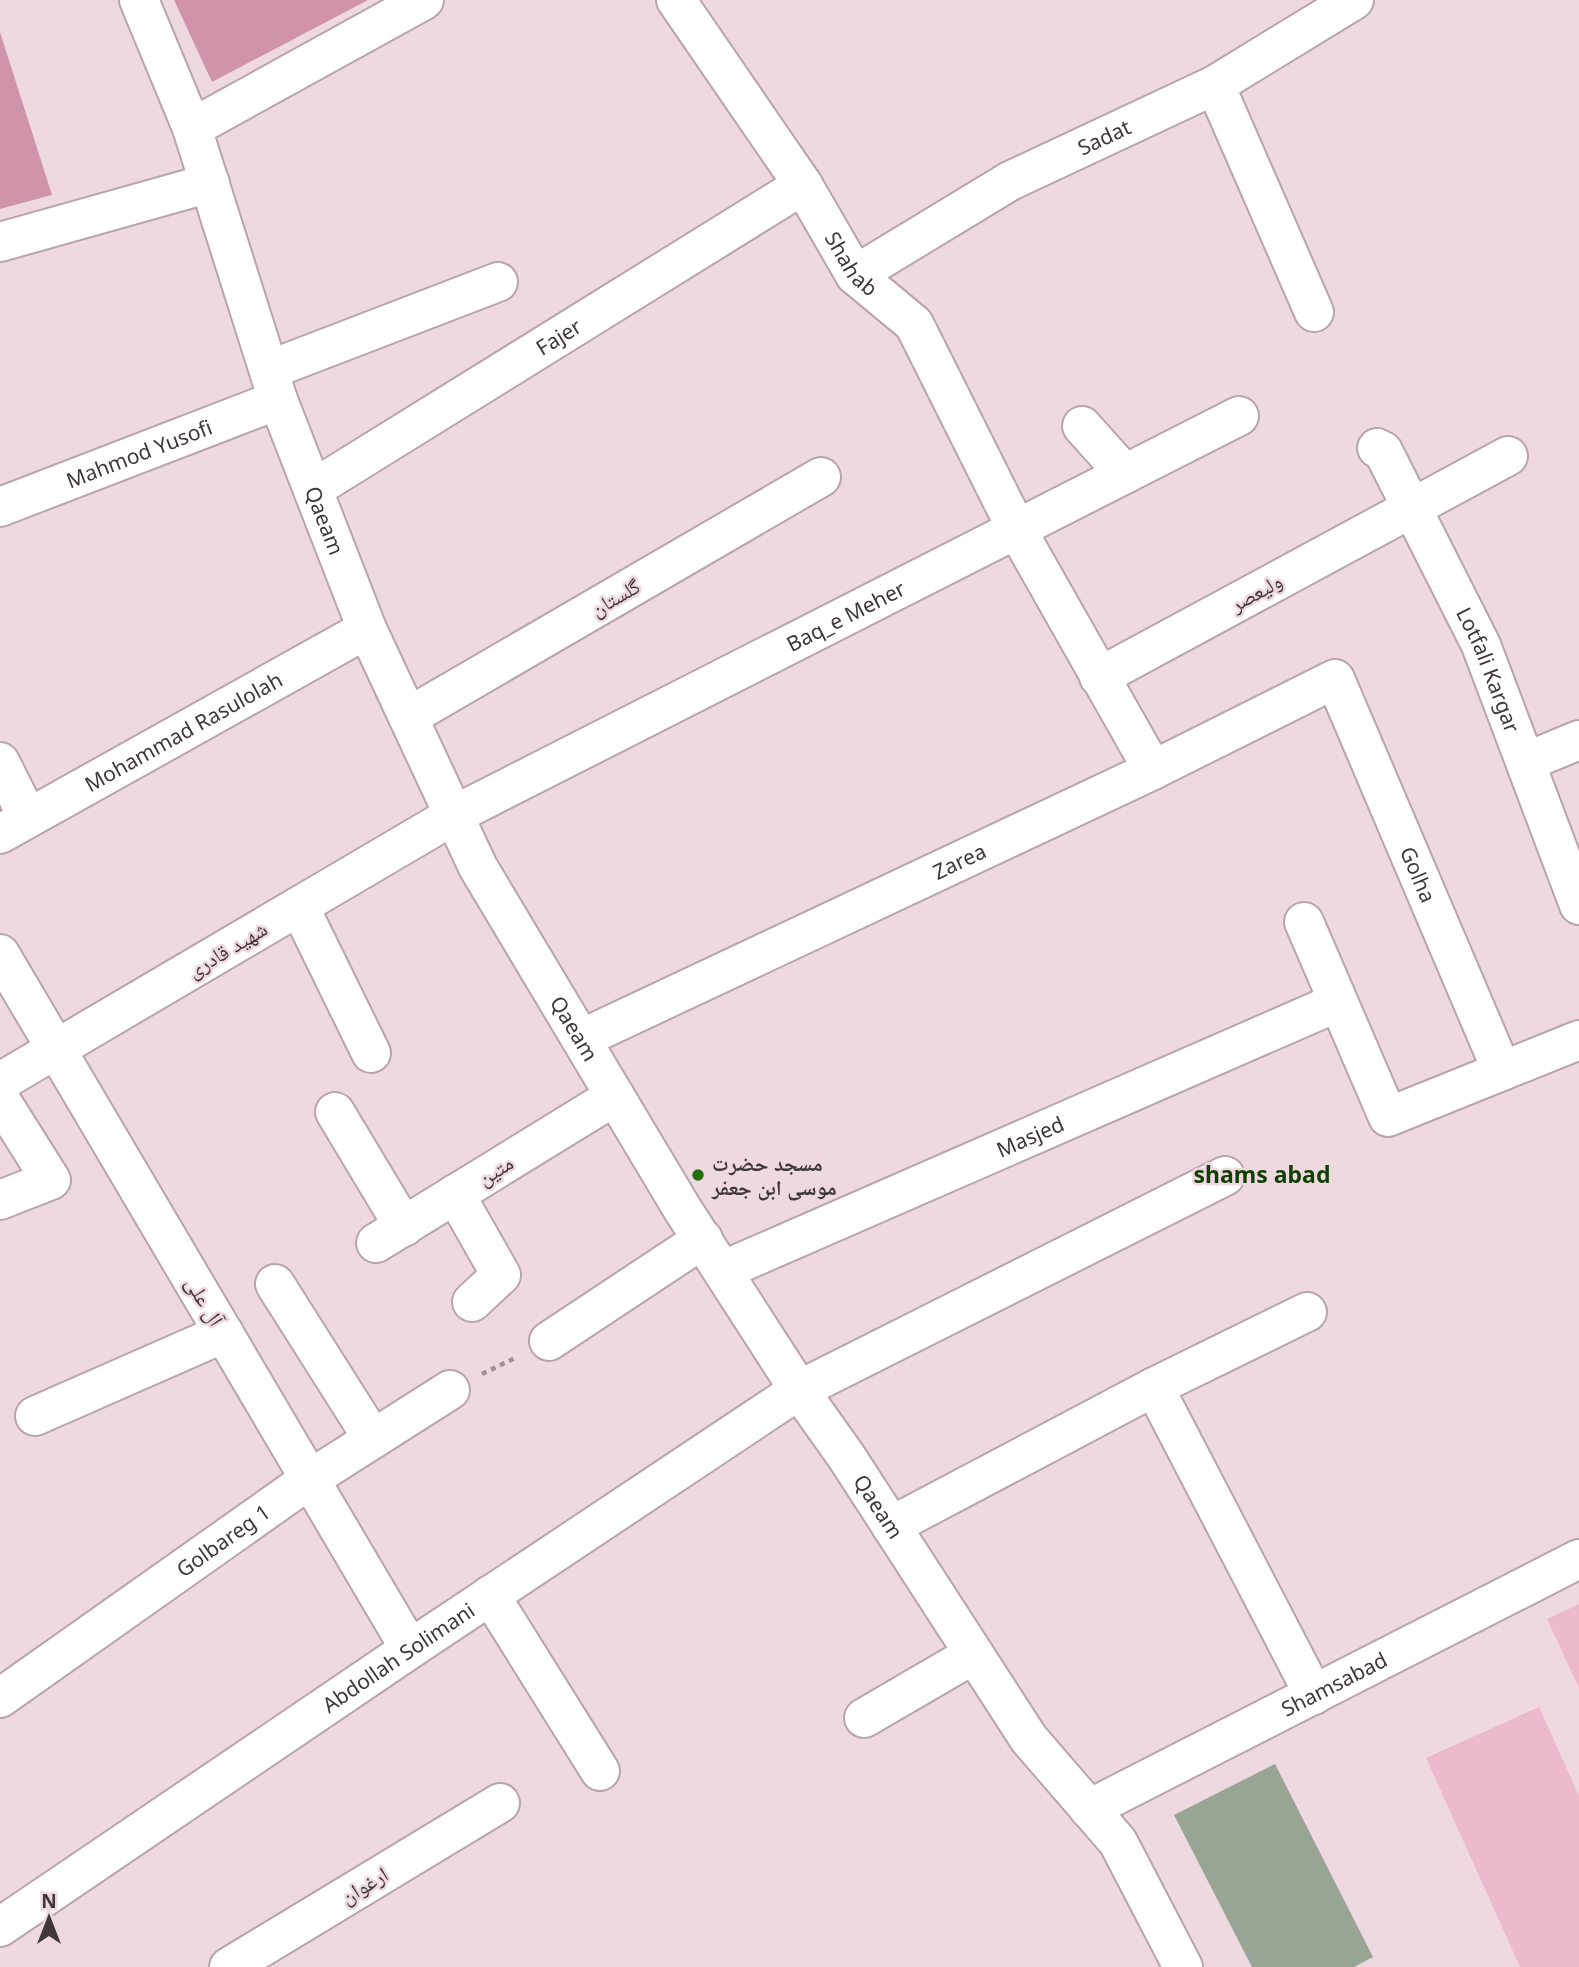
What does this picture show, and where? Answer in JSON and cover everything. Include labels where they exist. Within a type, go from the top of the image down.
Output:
[{"type":"street","name":"Qaeam","points":[[139,0],[192,128],[274,385],[367,629],[478,867],[615,1096],[799,1390],[891,1525],[1029,1739],[1118,1842],[1183,1967]]},
{"type":"street","points":[[192,128],[424,0]]},
{"type":"street","name":"Shahab","points":[[676,0],[803,184],[855,275],[914,324],[1017,530],[1099,677]]},
{"type":"street","name":"Sadat","points":[[855,275],[1010,181],[1215,85],[1354,0]]},
{"type":"street","points":[[1215,85],[1314,312]]},
{"type":"street","points":[[0,242],[210,183]]},
{"type":"street","name":"Fajer","points":[[313,489],[803,184]]},
{"type":"street","name":"Mahmod Yusofi","points":[[0,507],[498,282]]},
{"type":"street","name":"Baq_e Meher","points":[[454,814],[1238,416]]},
{"type":"street","points":[[1082,426],[1125,474]]},
{"type":"street","name":"Lotfali Kargar","points":[[1377,447],[1383,451],[1481,645],[1579,905]]},
{"type":"street","name":"ولیعصر","points":[[1099,677],[1508,456]]},
{"type":"street","name":"گلستان","points":[[408,718],[821,477]]},
{"type":"street","name":"Mohammad Rasulolah","points":[[14,826],[367,629]]},
{"type":"street","points":[[1099,677],[1153,771]]},
{"type":"street","name":"Zarea","points":[[581,1039],[1153,771],[1335,679]]},
{"type":"street","name":"Golha","points":[[1335,679],[1503,1071]]},
{"type":"street","points":[[1526,762],[1579,740]]},
{"type":"street","points":[[0,762],[14,826]]},
{"type":"street","name":"شهید قادری","points":[[0,1082],[454,814]]},
{"type":"street","points":[[299,906],[371,1053]]},
{"type":"street","points":[[1304,922],[1388,1117],[1579,1040]]},
{"type":"street","name":"آل علی","points":[[0,954],[410,1649]]},
{"type":"street","name":"Masjed","points":[[724,1270],[1338,1002]]},
{"type":"street","name":"متین","points":[[335,1112],[390,1235],[615,1096]]},
{"type":"street","points":[[0,1099],[51,1180],[0,1200]]},
{"type":"street","name":"Abdollah Solimani","points":[[0,1927],[490,1595],[799,1390],[1225,1176]]},
{"type":"street","points":[[455,1194],[501,1275],[472,1301]]},
{"type":"street","points":[[549,1341],[703,1239]]},
{"type":"street","points":[[275,1284],[373,1439]]},
{"type":"street","points":[[891,1525],[1154,1387],[1307,1312]]},
{"type":"street","points":[[35,1416],[224,1334]]},
{"type":"street","points":[[1154,1387],[1314,1695]]},
{"type":"street","name":"Golbareg 1","points":[[0,1698],[310,1479],[450,1390]]},
{"type":"street","name":"Shamsabad","points":[[1089,1809],[1579,1559]]},
{"type":"street","points":[[490,1595],[600,1771]]},
{"type":"street","points":[[864,1718],[974,1654]]},
{"type":"street","name":"ارغوان","points":[[229,1967],[500,1803]]},
{"type":"path","points":[[450,1390],[549,1341]]},
{"type":"shaded area","points":[[174,0],[368,0],[212,82]]},
{"type":"shaded area","points":[[0,32],[52,195],[0,209]]},
{"type":"shaded area","points":[[1579,1604],[1579,1688],[1547,1619]]},
{"type":"shaded area","points":[[1539,1707],[1579,1796],[1579,1967],[1520,1967],[1426,1758]]},
{"type":"building","points":[[1275,1764],[1373,1957],[1354,1967],[1252,1967],[1174,1815]]},
{"type":"place","name":"مسجد حضرت موسی ابن جعفر","points":[[698,1175]]},
{"type":"district","name":"shams abad","points":[[1262,1174]]}]
